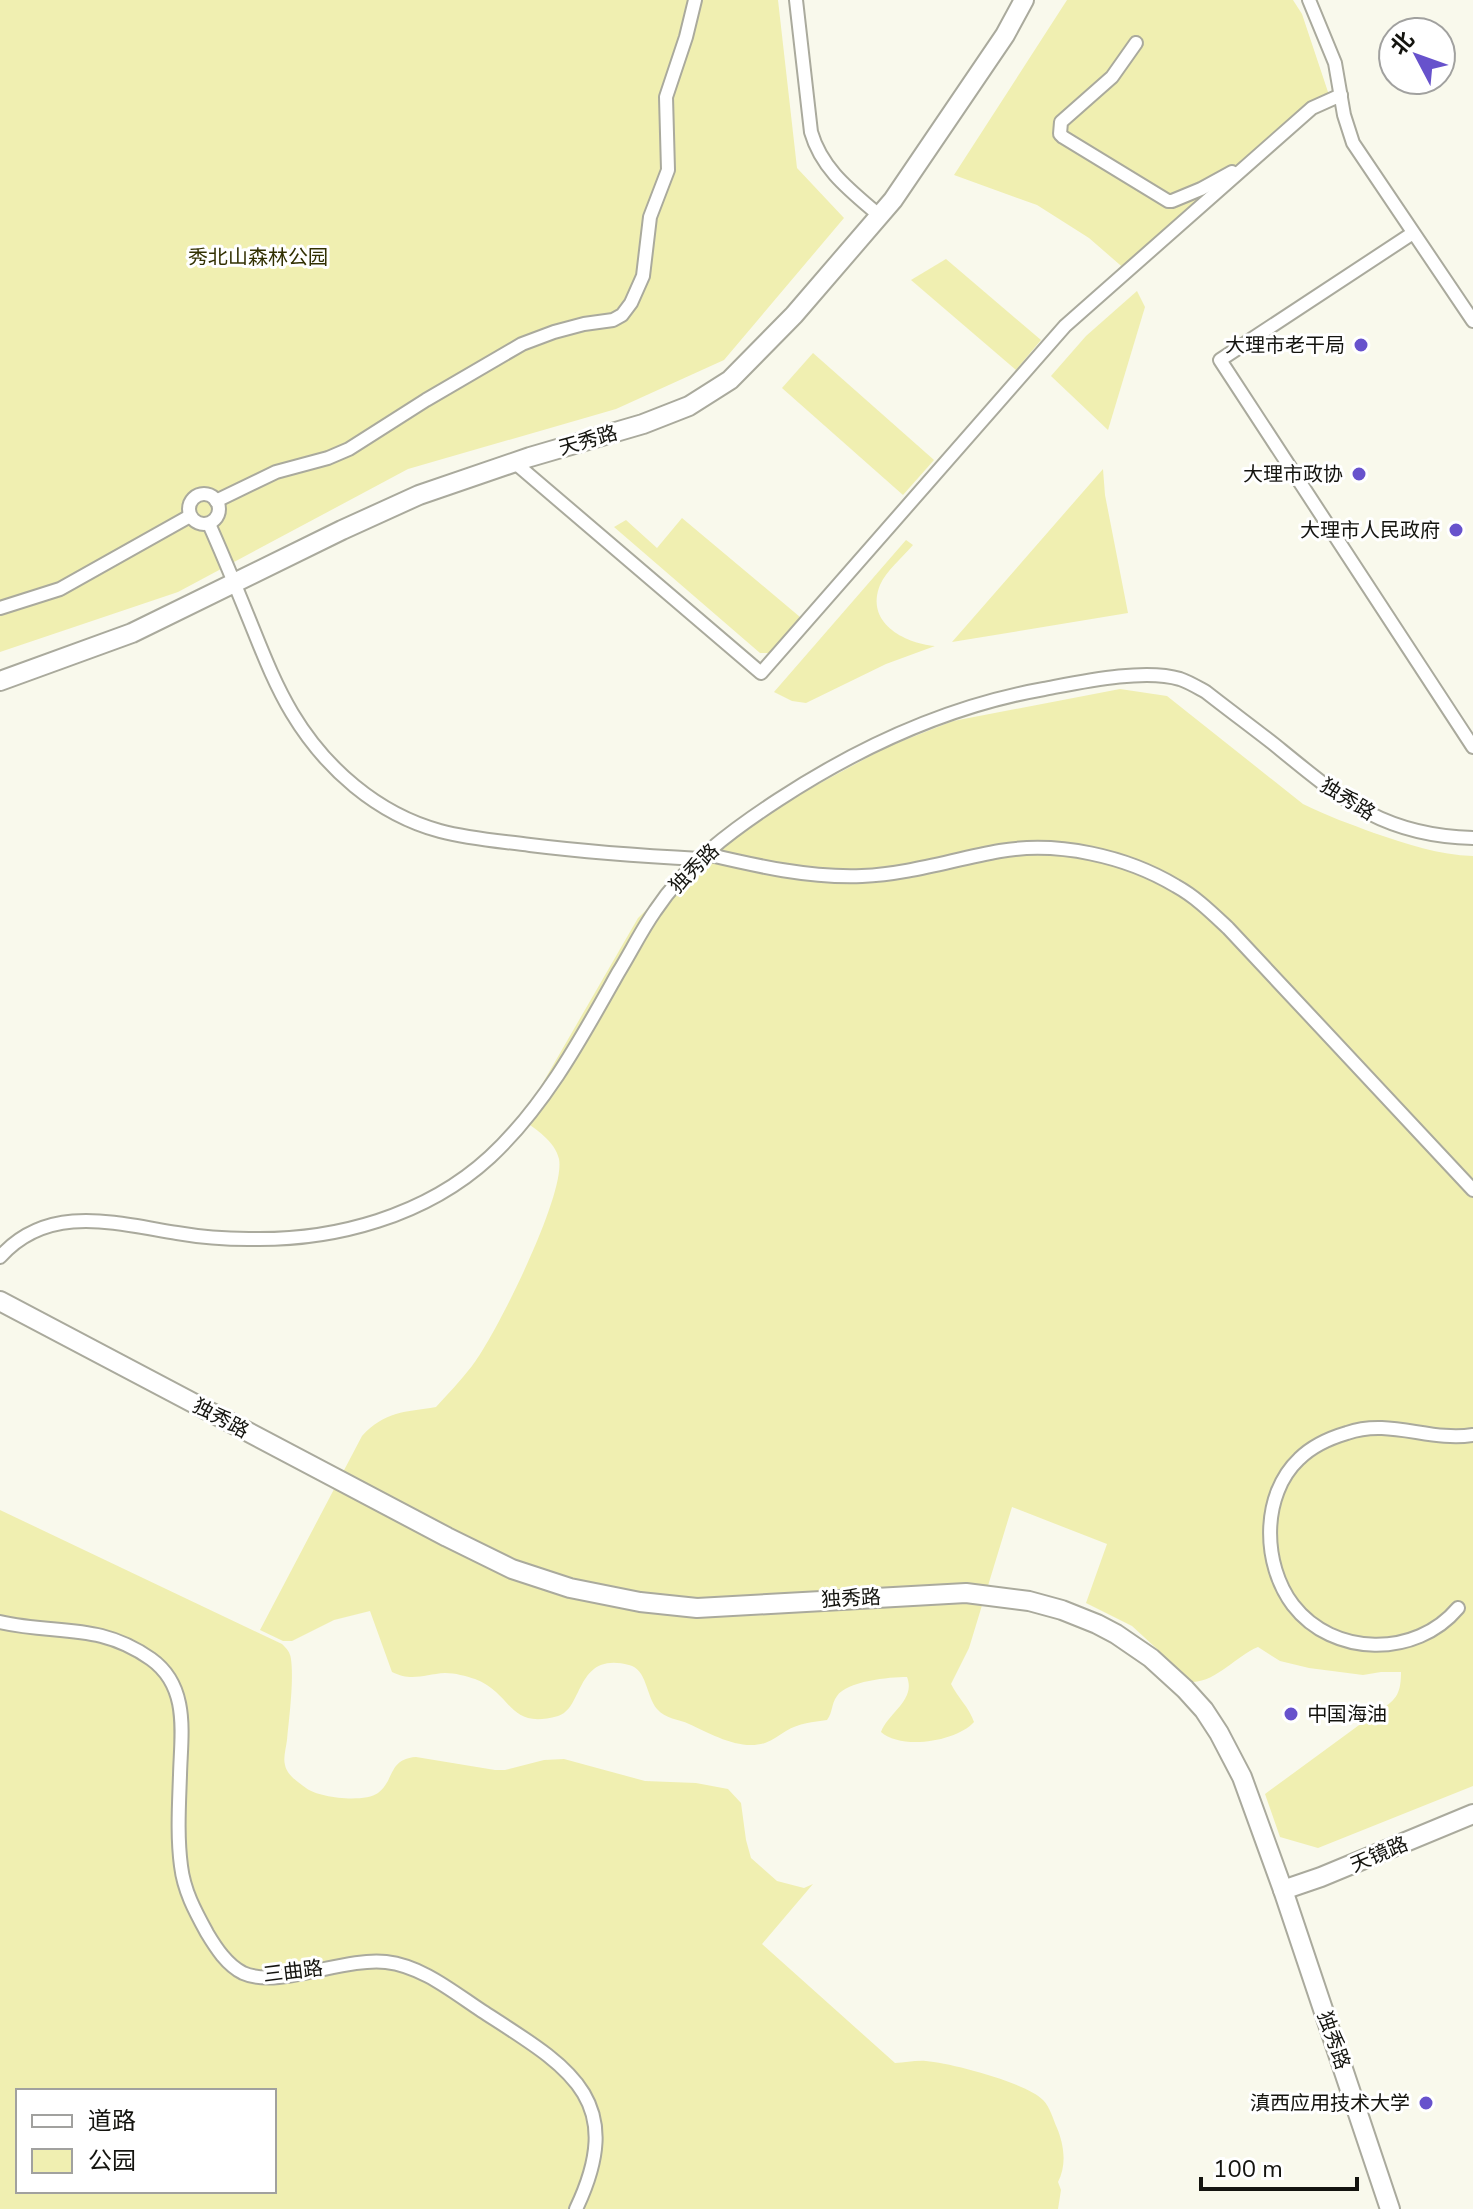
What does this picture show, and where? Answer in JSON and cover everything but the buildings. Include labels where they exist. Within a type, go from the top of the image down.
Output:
[{"type":"main road","name":"天秀路","points":[[0,681],[132,633],[419,495],[514,462],[643,424],[689,406],[730,380],[794,315],[893,200],[950,119],[1024,0]]},
{"type":"main road","name":"独秀路","points":[[0,1301],[447,1537],[512,1569],[570,1588],[640,1602],[697,1608],[966,1593],[1029,1601],[1062,1610],[1116,1634],[1151,1658],[1204,1710],[1242,1777],[1390,2209]]},
{"type":"main road","name":"天镜路","points":[[1283,1890],[1335,1872],[1473,1814]]},
{"type":"main road","points":[[1372,2155],[1401,2209]]},
{"type":"street","points":[[216,501],[276,472],[349,449],[522,344],[554,332],[613,320],[622,315],[643,276],[650,217],[668,170],[666,97],[695,0]]},
{"type":"street","points":[[796,0],[815,147],[832,174],[880,216]]},
{"type":"street","points":[[1309,0],[1335,63],[1347,129],[1353,143],[1473,321]]},
{"type":"street","points":[[1136,43],[1112,77],[1061,122],[1060,134],[1168,201],[1201,189],[1252,161]]},
{"type":"street","points":[[514,462],[761,673],[1065,326],[1312,108],[1341,95]]},
{"type":"street","points":[[1413,233],[1220,360],[1473,747]]},
{"type":"street","points":[[206,494],[216,501],[218,515],[209,524],[197,523],[190,516],[189,506],[196,496],[206,494]]},
{"type":"street","points":[[0,608],[60,589],[190,516]]},
{"type":"street","points":[[209,524],[272,675],[303,730],[333,767],[383,806],[423,825],[466,837],[579,851],[703,856],[797,873],[862,876],[907,872],[1026,848],[1059,849],[1104,857],[1190,894],[1228,928],[1473,1190]]},
{"type":"street","name":"独秀路","points":[[0,1257],[29,1233],[63,1222],[107,1222],[215,1237],[288,1238],[368,1224],[442,1192],[487,1160],[528,1115],[574,1048],[654,912],[703,856],[793,790],[861,751],[978,703],[1024,692],[1119,677],[1153,675],[1177,678],[1206,692],[1327,788],[1362,811],[1411,829],[1473,838]]},
{"type":"street","points":[[1458,1608],[1424,1636],[1406,1642],[1377,1645],[1337,1637],[1306,1619],[1288,1597],[1273,1563],[1270,1526],[1275,1499],[1286,1475],[1299,1459],[1330,1439],[1354,1430],[1375,1427],[1435,1436],[1473,1435]]},
{"type":"street","name":"三曲路","points":[[0,1622],[78,1630],[104,1636],[145,1655],[167,1675],[177,1693],[181,1713],[179,1827],[183,1880],[192,1906],[212,1940],[235,1968],[262,1977],[361,1961],[383,1961],[405,1966],[435,1980],[520,2035],[563,2068],[584,2094],[596,2128],[592,2171],[576,2209]]},
{"type":"green space","name":"秀北山森林公园","points":[[0,0],[778,0],[797,168],[844,218],[724,360],[616,409],[408,469],[178,592],[0,652]]},
{"type":"green space","points":[[1067,0],[1293,0],[1302,14],[1330,98],[1127,271],[1089,238],[1037,205],[954,175]]},
{"type":"green space","points":[[946,259],[1041,340],[1016,370],[911,280]]},
{"type":"green space","points":[[1137,291],[1145,307],[1108,430],[1051,376],[1086,336]]},
{"type":"green space","points":[[813,353],[934,460],[903,495],[782,388]]},
{"type":"green space","points":[[1103,469],[1105,495],[1128,613],[952,642]]},
{"type":"green space","points":[[682,518],[800,617],[769,653],[760,653],[614,527],[626,520],[657,548]]},
{"type":"green space","points":[[906,540],[913,545],[890,569],[880,585],[878,610],[882,620],[900,635],[935,646],[886,664],[806,703],[792,701],[774,692]]},
{"type":"green space","points":[[1120,689],[1167,696],[1303,804],[1338,820],[1410,845],[1473,856],[1473,1786],[1318,1848],[1280,1837],[1265,1794],[1391,1702],[1399,1690],[1401,1672],[1363,1675],[1309,1668],[1280,1661],[1258,1647],[1218,1673],[1193,1682],[1132,1626],[1086,1603],[1107,1544],[1012,1507],[969,1648],[951,1684],[974,1722],[955,1735],[942,1739],[901,1741],[881,1732],[905,1699],[909,1685],[907,1677],[859,1683],[837,1696],[827,1720],[796,1726],[765,1743],[746,1745],[664,1715],[653,1704],[643,1677],[629,1665],[612,1663],[599,1666],[590,1673],[566,1711],[558,1716],[529,1718],[512,1708],[488,1685],[475,1679],[449,1673],[412,1677],[392,1672],[370,1611],[334,1620],[292,1641],[283,1641],[260,1630],[362,1436],[387,1417],[436,1407],[472,1366],[497,1326],[541,1232],[558,1177],[557,1153],[544,1136],[522,1119],[638,918],[710,848],[789,800],[887,747],[953,721]]},
{"type":"green space","points":[[0,1510],[282,1644],[290,1654],[292,1668],[285,1765],[293,1778],[312,1791],[342,1798],[371,1796],[383,1788],[396,1766],[416,1757],[495,1770],[564,1759],[645,1781],[696,1783],[728,1789],[741,1803],[751,1858],[777,1881],[804,1888],[813,1884],[762,1944],[895,2063],[922,2061],[953,2066],[1006,2081],[1043,2100],[1059,2135],[1064,2155],[1058,2182],[1061,2190],[1058,2209],[0,2209]]},
{"type":"place","name":"大理市老干局","points":[[1361,345]]},
{"type":"place","name":"大理市政协","points":[[1359,474]]},
{"type":"place","name":"大理市人民政府","points":[[1456,530]]},
{"type":"place","name":"中国海油","points":[[1291,1714]]},
{"type":"place","name":"滇西应用技术大学","points":[[1426,2103]]}]
